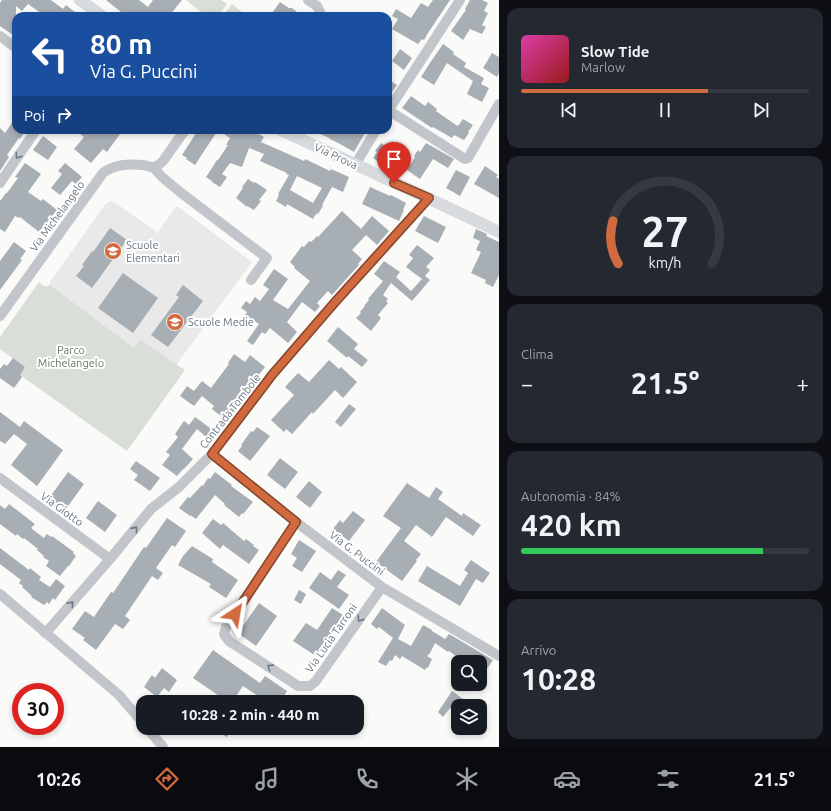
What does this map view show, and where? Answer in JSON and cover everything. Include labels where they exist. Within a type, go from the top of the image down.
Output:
[{"type":"main road","points":[[80,0],[96,12]]},
{"type":"main road","name":"Via Prova","points":[[289,134],[499,232]]},
{"type":"street","points":[[308,0],[317,6],[320,12]]},
{"type":"street","points":[[392,104],[460,0]]},
{"type":"street","points":[[2,41],[12,46]]},
{"type":"street","points":[[392,112],[465,158],[468,158],[498,109]]},
{"type":"street","points":[[0,183],[33,134]]},
{"type":"street","points":[[182,134],[163,161],[159,165],[153,167],[162,177],[180,192],[267,258],[251,280]]},
{"type":"street","points":[[355,165],[374,134]]},
{"type":"street","name":"Via Michelangelo","points":[[0,316],[103,173],[109,168],[116,166],[144,165],[153,167]]},
{"type":"street","name":"Contrada Tombole","points":[[45,633],[110,559],[151,509],[179,487],[212,454],[272,375],[429,198]]},
{"type":"street","name":"Via G. Puccini","points":[[212,454],[296,522],[382,587],[499,656]]},
{"type":"street","name":"Via Giotto","points":[[0,478],[110,559]]},
{"type":"street","name":"Via Lucia Tarroni","points":[[296,522],[226,627],[224,634],[229,641],[298,686],[310,686],[316,681],[382,587]]},
{"type":"street","points":[[0,594],[119,695],[136,715]]},
{"type":"street","points":[[153,735],[163,747]]},
{"type":"shaded area","points":[[111,201],[157,233],[177,206],[252,262],[176,365],[140,339],[134,348],[50,285],[50,282],[106,203]]},
{"type":"green space","points":[[186,0],[221,0],[227,4],[221,12],[201,12]]},
{"type":"green space","points":[[232,4],[242,12],[226,12]]},
{"type":"green space","name":"Parco Michelangelo","points":[[39,282],[45,287],[50,285],[134,348],[140,339],[185,370],[127,451],[20,375],[25,367],[0,349],[0,337]]},
{"type":"building","points":[[2,0],[51,0],[63,9],[66,5],[75,12],[39,12],[28,4],[22,11],[16,6],[16,12],[12,12],[12,34],[0,26],[0,3]]},
{"type":"building","points":[[106,0],[139,0],[148,7],[153,0],[182,0],[172,12],[121,12]]},
{"type":"building","points":[[433,0],[450,0],[424,40],[422,39],[418,44],[392,29],[398,19],[392,16],[396,9],[411,18],[421,3],[428,7]]},
{"type":"building","points":[[470,0],[482,0],[488,3],[484,11],[488,13],[482,25],[486,27],[482,34],[470,29],[463,40],[451,31],[466,10],[465,9]]},
{"type":"building","points":[[280,2],[297,12],[273,12]]},
{"type":"building","points":[[443,44],[454,52],[453,54],[466,63],[464,67],[484,78],[481,84],[489,88],[482,102],[467,94],[473,81],[447,63],[434,85],[421,77]]},
{"type":"building","points":[[400,49],[412,58],[404,70],[392,61]]},
{"type":"building","points":[[492,53],[499,57],[499,73],[497,77],[483,68]]},
{"type":"building","points":[[392,82],[397,85],[392,92]]},
{"type":"building","points":[[411,96],[425,106],[428,102],[437,109],[436,111],[458,126],[463,119],[473,125],[464,140],[454,135],[452,138],[433,127],[432,128],[402,108]]},
{"type":"building","points":[[12,123],[12,134],[23,134],[7,155],[9,157],[0,171],[0,128],[5,133]]},
{"type":"building","points":[[80,134],[120,134],[107,152],[103,149],[91,163],[74,149],[84,137]]},
{"type":"building","points":[[195,134],[215,134],[195,165],[186,159],[187,158],[182,155]]},
{"type":"building","points":[[224,134],[258,134],[264,137],[261,142],[304,161],[305,159],[330,171],[331,169],[349,177],[343,192],[332,187],[322,205],[323,206],[313,219],[287,204],[286,207],[276,201],[279,195],[278,194],[289,175],[260,161],[264,154],[249,148],[242,167],[230,163],[222,174],[227,177],[220,187],[206,177],[228,145],[226,145],[230,138]],"holes":[[[297,176],[322,188],[313,203],[290,190]]]},
{"type":"building","points":[[320,134],[364,134],[354,152]]},
{"type":"building","points":[[43,136],[57,147],[48,160],[33,150]]},
{"type":"building","points":[[392,141],[399,146],[386,167],[373,158],[377,152],[375,151],[381,143],[388,148]]},
{"type":"building","points":[[426,143],[454,159],[448,168],[433,159],[420,179],[407,170],[418,150],[420,152]]},
{"type":"building","points":[[25,163],[41,174],[28,192],[41,201],[43,199],[57,210],[39,232],[20,217],[15,216],[5,232],[0,229],[0,201],[18,178],[15,177]]},
{"type":"building","points":[[65,163],[82,177],[76,184],[72,181],[60,195],[51,188],[62,174],[58,171]]},
{"type":"building","points":[[485,166],[498,175],[496,177],[499,179],[499,198],[474,184]]},
{"type":"building","points":[[456,170],[470,177],[460,196],[446,188]]},
{"type":"building","points":[[248,179],[267,190],[259,200],[261,201],[254,210],[247,207],[236,198]]},
{"type":"building","points":[[370,187],[390,196],[391,195],[406,203],[399,221],[362,204]]},
{"type":"building","points":[[342,211],[361,229],[372,216],[389,231],[377,245],[366,235],[352,250],[362,259],[358,264],[359,265],[332,295],[328,291],[317,303],[320,306],[315,312],[302,302],[287,322],[297,332],[288,343],[270,328],[265,334],[262,332],[253,345],[247,341],[259,324],[245,315],[247,312],[241,308],[246,301],[250,304],[255,297],[260,301],[269,289],[263,285],[274,269],[288,279],[273,300],[288,309],[310,281],[294,268],[295,267],[290,262],[302,246],[304,247],[309,241],[311,242],[317,236],[318,237]]},
{"type":"building","points":[[424,216],[446,227],[438,243],[415,231]]},
{"type":"building","points":[[110,228],[127,240],[92,288],[76,276],[84,266],[82,265]]},
{"type":"building","points":[[476,229],[499,242],[499,275],[493,287],[485,283],[486,280],[471,273],[481,252],[476,250],[480,241],[473,238]]},
{"type":"building","points":[[14,242],[26,251],[20,259],[22,260],[0,290],[0,261]]},
{"type":"building","points":[[417,245],[434,258],[426,267],[430,270],[425,276],[430,280],[412,301],[391,283],[383,295],[388,299],[386,301],[388,303],[378,315],[381,318],[371,331],[356,318],[361,313],[360,312],[369,300],[368,299],[383,281],[374,274],[384,261],[400,272],[396,277],[411,291],[422,279],[406,267],[413,258],[409,255]]},
{"type":"building","points":[[123,273],[158,298],[133,333],[98,308]]},
{"type":"building","points":[[183,285],[203,301],[168,347],[151,335],[179,297],[176,295]]},
{"type":"building","points":[[338,327],[358,344],[354,349],[368,360],[362,367],[348,356],[347,358],[327,341]]},
{"type":"building","points":[[234,354],[245,362],[250,355],[265,367],[249,387],[252,389],[227,421],[212,409],[214,406],[202,396],[194,406],[180,396],[187,386],[194,391],[202,381],[211,388],[229,364],[228,363]]},
{"type":"building","points":[[13,358],[25,367],[20,375],[22,377],[14,388],[0,378],[0,369],[4,364],[7,366]]},
{"type":"building","points":[[329,360],[339,369],[341,367],[357,382],[343,398],[335,390],[292,434],[286,429],[284,432],[271,420],[294,395],[285,387],[298,373],[309,382]]},
{"type":"building","points":[[349,404],[356,409],[341,427],[335,422]]},
{"type":"building","points":[[0,412],[20,427],[24,421],[63,450],[37,486],[11,465],[27,444],[14,434],[5,444],[0,441]]},
{"type":"building","points":[[195,417],[217,433],[211,441],[197,429],[182,449],[193,459],[177,476],[162,465],[170,455],[166,452],[178,437],[175,434],[184,421],[189,425]]},
{"type":"building","points":[[257,427],[270,436],[250,461],[238,451],[251,431],[253,432]]},
{"type":"building","points":[[280,458],[298,472],[285,489],[267,475]]},
{"type":"building","points":[[136,461],[160,478],[150,491],[134,480],[138,475],[130,469]]},
{"type":"building","points":[[68,472],[84,484],[63,513],[47,501]]},
{"type":"building","points":[[215,472],[253,502],[239,517],[224,505],[225,504],[215,495],[196,519],[179,508],[188,497],[190,498],[202,485],[203,486],[208,478],[210,479]]},
{"type":"building","points":[[309,481],[322,492],[310,508],[296,497]]},
{"type":"building","points":[[407,483],[429,498],[436,487],[443,492],[438,499],[462,516],[463,513],[481,525],[473,536],[446,517],[432,537],[416,525],[404,541],[421,554],[402,581],[376,562],[401,528],[383,516]]},
{"type":"building","points":[[98,501],[117,515],[105,532],[86,518]]},
{"type":"building","points":[[9,504],[35,524],[31,528],[44,538],[47,534],[51,537],[52,536],[74,552],[73,553],[76,556],[60,576],[46,566],[49,561],[43,557],[44,556],[37,550],[38,549],[24,538],[23,539],[17,534],[16,536],[0,524],[0,505],[5,509]]},
{"type":"building","points":[[353,511],[365,520],[349,541],[333,529],[340,520],[343,523]]},
{"type":"building","points":[[167,518],[186,531],[175,547],[172,545],[156,568],[163,573],[158,580],[152,576],[125,616],[130,620],[123,629],[115,624],[96,650],[83,640],[85,638],[72,629],[85,611],[94,617],[111,592],[113,593],[144,547],[146,548]]},
{"type":"building","points":[[213,519],[221,525],[223,523],[244,541],[246,539],[259,550],[249,564],[223,545],[220,549],[202,533]]},
{"type":"building","points":[[299,540],[316,551],[302,572],[292,566],[297,558],[291,554]]},
{"type":"building","points":[[192,546],[213,559],[212,562],[238,580],[226,598],[209,587],[211,584],[178,565],[183,556]]},
{"type":"building","points":[[0,548],[29,570],[30,568],[41,577],[39,580],[50,587],[56,579],[65,586],[55,600],[53,598],[49,604],[47,602],[44,605],[31,597],[32,596],[19,583],[21,580],[0,564]]},
{"type":"building","points":[[471,560],[490,573],[483,583],[476,579],[460,606],[418,581],[427,566],[460,586],[468,573],[464,570]]},
{"type":"building","points":[[338,570],[346,575],[337,587],[349,595],[339,609],[309,588],[320,572],[331,580]]},
{"type":"building","points":[[299,590],[306,594],[301,604],[294,600]]},
{"type":"building","points":[[259,603],[277,616],[256,646],[238,633]]},
{"type":"building","points":[[332,608],[343,615],[316,656],[293,641],[306,623],[317,630]]},
{"type":"building","points":[[382,608],[405,625],[398,639],[411,646],[423,625],[445,639],[449,634],[485,655],[454,655],[435,643],[427,656],[432,659],[428,668],[427,667],[425,670],[402,656],[400,659],[395,655],[392,661],[390,660],[386,666],[378,662],[393,638],[379,627],[377,629],[371,624]]},
{"type":"building","points":[[213,650],[260,683],[265,676],[287,691],[284,695],[256,695],[243,686],[237,695],[218,695],[193,678]]},
{"type":"building","points":[[487,656],[493,660],[487,669]]},
{"type":"building","points":[[162,668],[177,680],[169,692],[164,688],[159,695],[154,695],[144,687],[152,675],[155,678]]},
{"type":"building","points":[[452,691],[463,699],[451,699],[451,709],[450,708],[443,717],[438,712]]},
{"type":"place","name":"Scuole Elementari","points":[[113,251]]},
{"type":"place","name":"Scuole Medie","points":[[175,322]]},
{"type":"route","points":[[235,614],[296,522],[212,454],[272,375],[336,301],[429,198],[394,183]]}]
